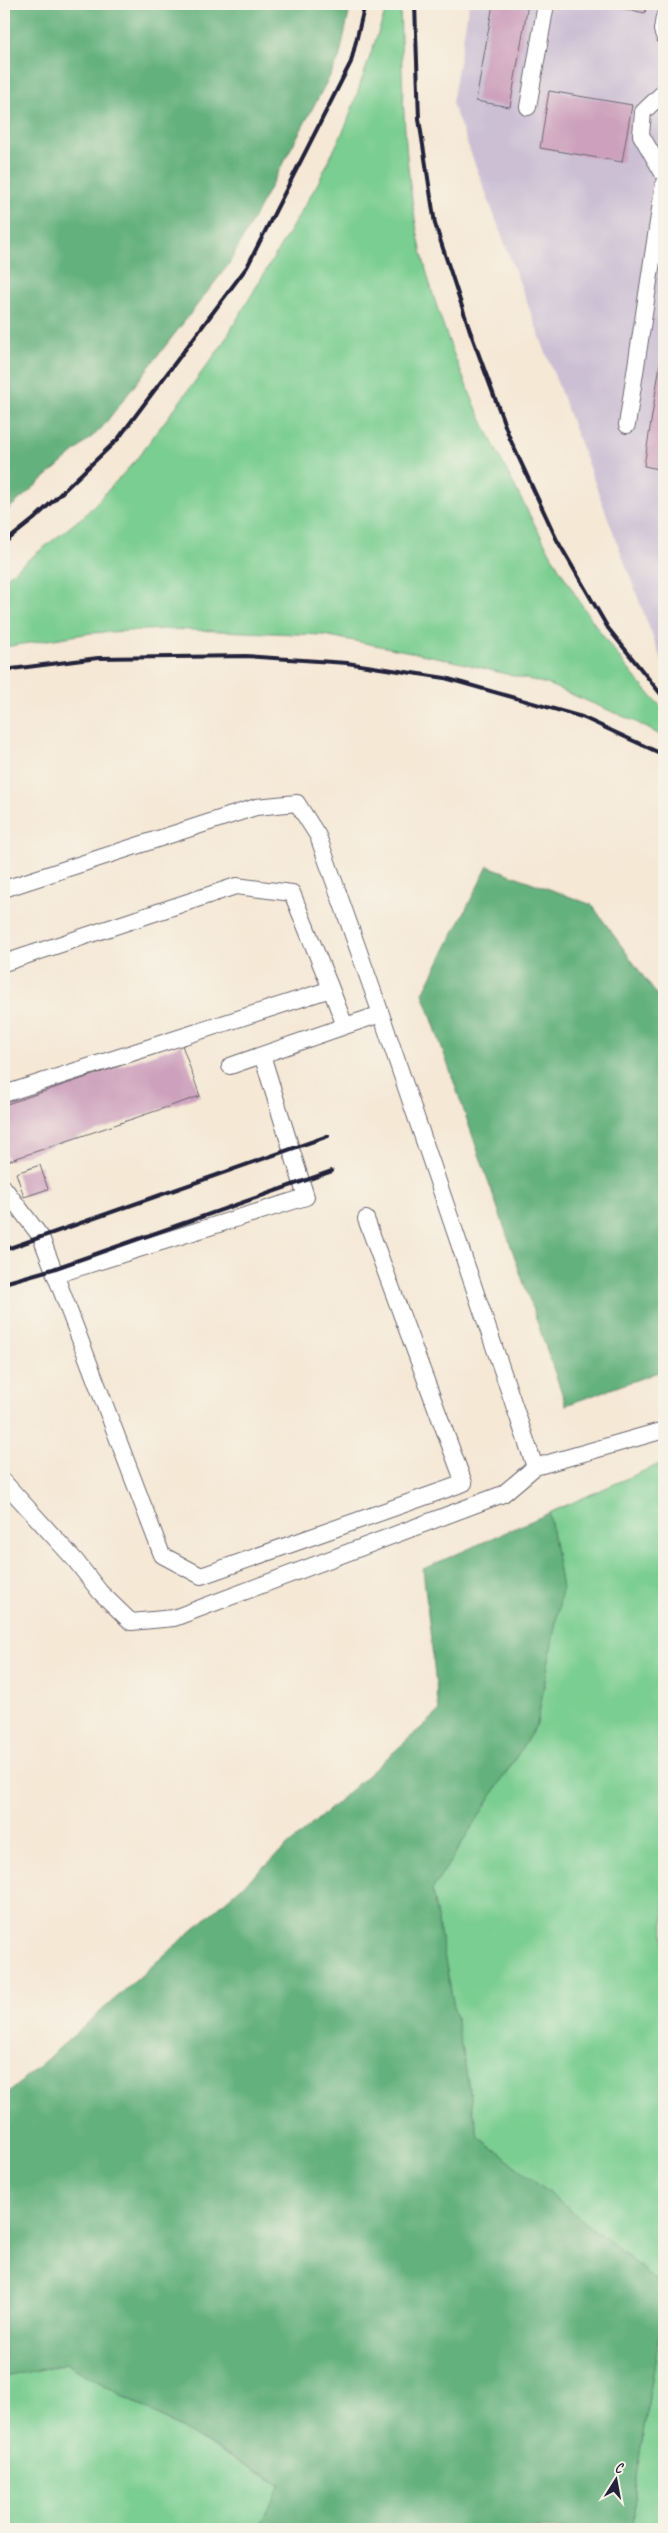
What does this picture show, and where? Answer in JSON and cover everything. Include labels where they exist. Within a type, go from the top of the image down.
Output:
[{"type":"lane","points":[[528,107],[546,4]]},
{"type":"lane","points":[[664,17],[662,30],[664,36]]},
{"type":"lane","points":[[664,92],[643,112],[641,136],[664,175]]},
{"type":"lane","points":[[627,425],[664,183]]},
{"type":"lane","points":[[4,889],[256,807],[298,803],[318,836],[381,1014],[535,1467]]},
{"type":"lane","points":[[4,963],[236,886],[292,893],[345,1026]]},
{"type":"lane","points":[[4,1094],[331,989]]},
{"type":"lane","points":[[230,1066],[381,1014]]},
{"type":"lane","points":[[55,1275],[306,1197],[262,1055]]},
{"type":"lane","points":[[4,1188],[41,1237],[162,1555],[201,1576],[464,1483],[366,1218]]},
{"type":"lane","points":[[4,1482],[75,1560],[100,1592],[131,1622],[174,1618],[502,1494],[535,1467],[664,1430]]},
{"type":"shaded area","points":[[469,4],[664,4],[664,667],[452,103]]},
{"type":"green space","points":[[4,4],[351,4],[339,59],[229,264],[100,430],[4,513]]},
{"type":"green space","points":[[388,4],[400,4],[408,171],[418,237],[434,298],[453,352],[499,456],[545,543],[579,601],[618,657],[664,710],[664,737],[634,721],[547,684],[441,658],[324,635],[164,629],[91,633],[4,647],[4,579],[85,515],[135,461],[220,348],[318,183],[347,123]]},
{"type":"green space","points":[[488,866],[592,905],[664,1005],[664,1370],[566,1405],[423,993]]},
{"type":"green space","points":[[664,1462],[664,2286],[478,2136],[432,1890],[537,1724],[562,1589],[549,1513]]},
{"type":"green space","points":[[549,1513],[562,1589],[537,1724],[432,1890],[478,2136],[664,2286],[664,2306],[636,2477],[633,2529],[259,2529],[280,2484],[67,2364],[4,2377],[4,2097],[439,1712],[423,1569]]},
{"type":"green space","points":[[664,2306],[664,2529],[633,2529],[636,2477]]},
{"type":"green space","points":[[67,2364],[280,2485],[259,2529],[4,2529],[4,2377]]},
{"type":"building","points":[[493,4],[528,4],[510,107],[476,101]]},
{"type":"building","points":[[602,4],[647,4],[645,13]]},
{"type":"building","points":[[549,91],[632,105],[622,162],[540,148]]},
{"type":"building","points":[[664,346],[664,470],[644,466]]},
{"type":"building","points":[[182,1045],[200,1096],[8,1161],[4,1148],[4,1105]]},
{"type":"building","points":[[40,1165],[48,1189],[24,1197],[16,1173]]},
{"type":"railway","points":[[4,543],[34,519],[118,439],[247,267],[351,62],[365,4]]},
{"type":"railway","points":[[415,4],[419,119],[435,224],[470,331],[510,439],[557,540],[608,628],[664,698]]},
{"type":"railway","points":[[4,670],[98,658],[246,656],[347,663],[445,678],[582,717],[664,755]]},
{"type":"railway","points":[[4,1250],[328,1136]]},
{"type":"railway","points":[[4,1283],[53,1269],[332,1171]]}]
